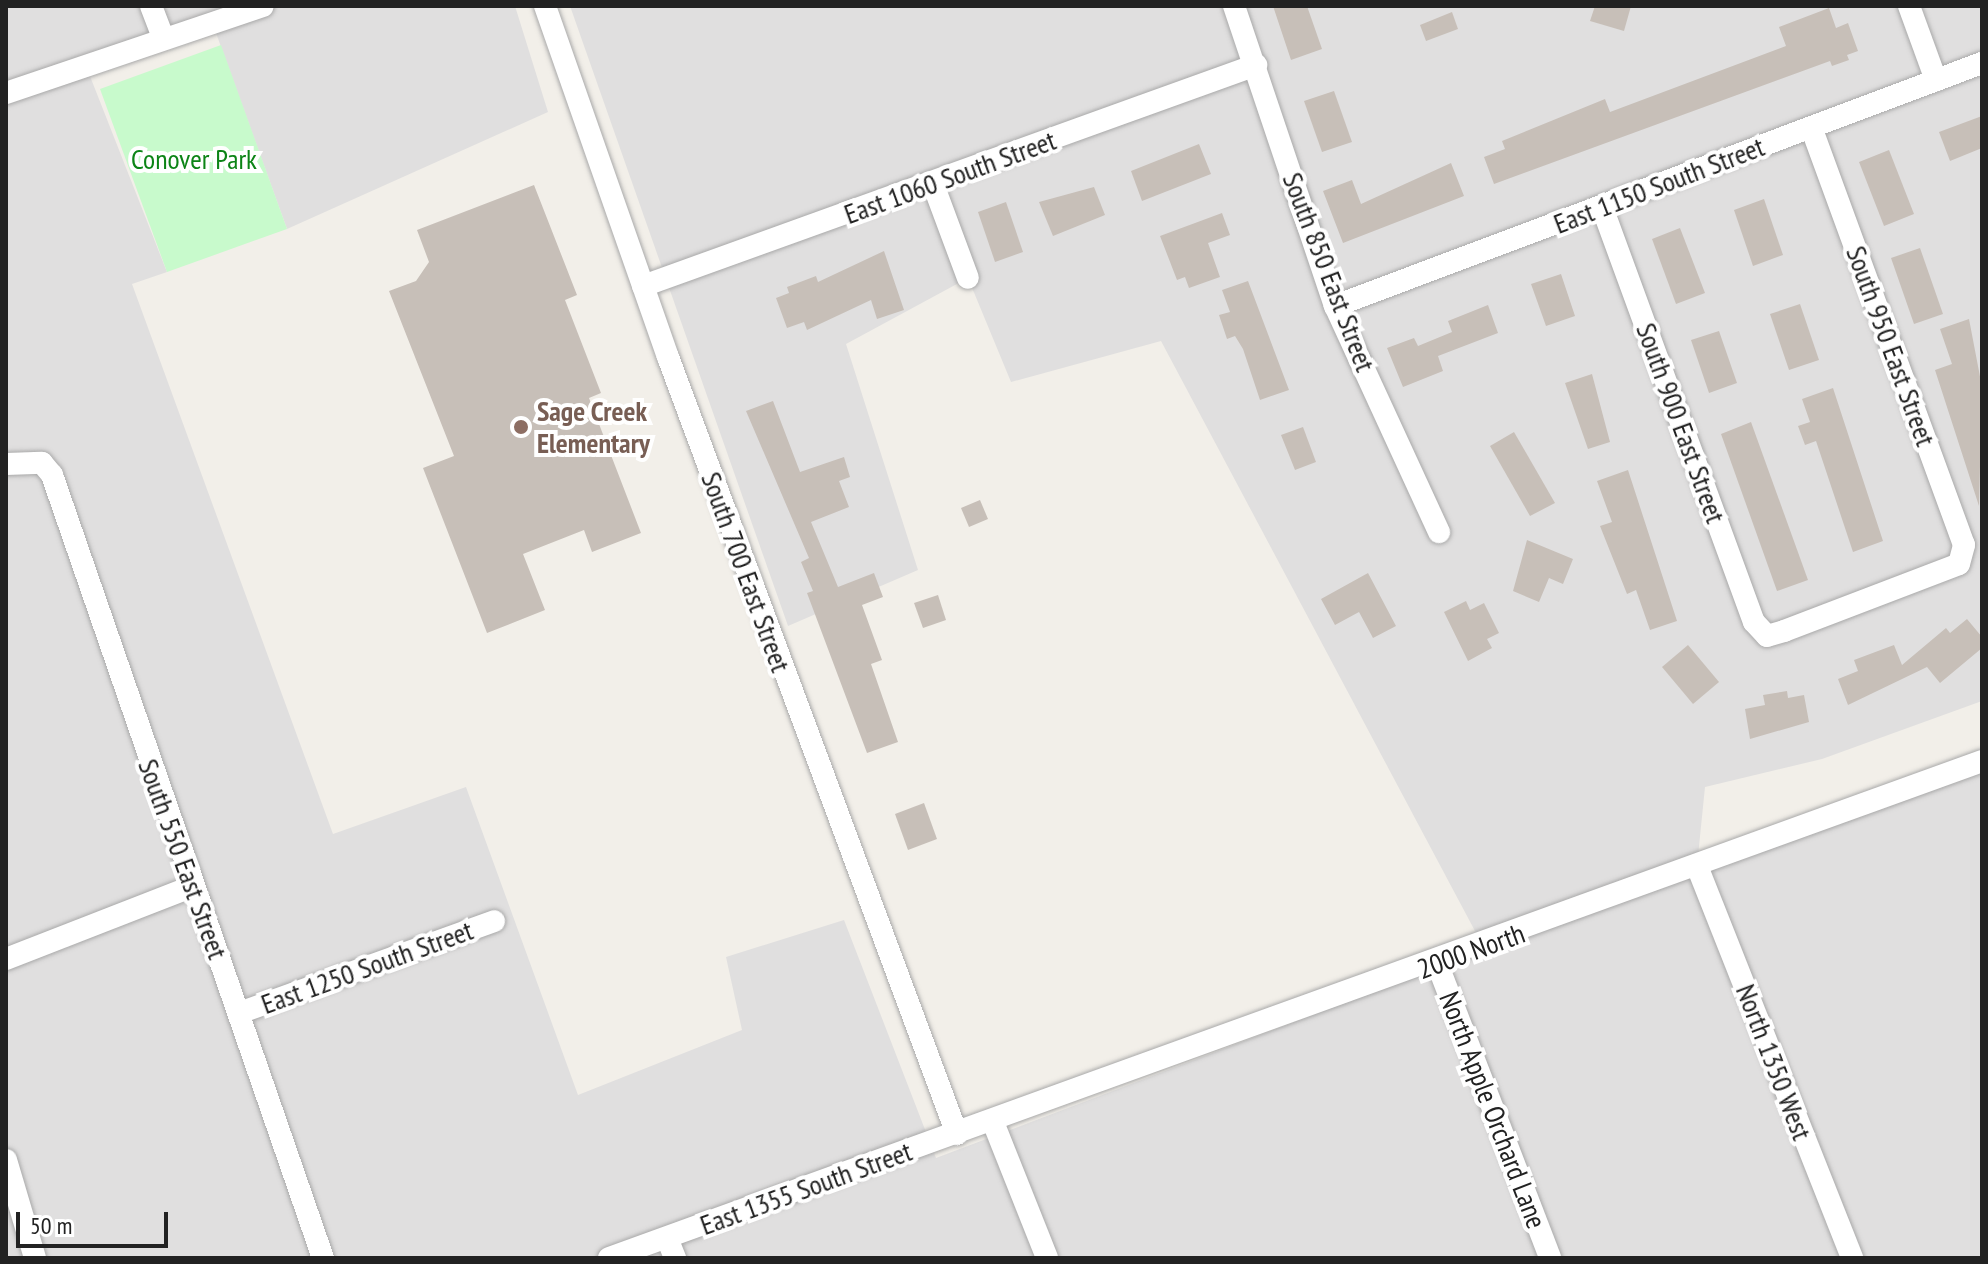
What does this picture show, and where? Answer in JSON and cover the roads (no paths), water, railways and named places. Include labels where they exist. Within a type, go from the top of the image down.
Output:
[{"type":"street","points":[[151,6],[163,38]]},
{"type":"street","points":[[6,93],[263,6]]},
{"type":"street","name":"South 700 East Street","points":[[545,6],[643,286],[957,1134]]},
{"type":"street","name":"South 850 East Street","points":[[1234,6],[1335,306],[1439,532]]},
{"type":"street","points":[[1909,6],[1936,80]]},
{"type":"street","name":"East 1150 South Street","points":[[1335,306],[1982,63]]},
{"type":"street","name":"East 1060 South Street","points":[[643,286],[933,184],[1256,65]]},
{"type":"street","name":"South 950 East Street","points":[[1767,636],[1959,564],[1964,545],[1811,128]]},
{"type":"street","points":[[933,184],[968,278]]},
{"type":"street","name":"South 900 East Street","points":[[1602,207],[1754,622],[1767,636]]},
{"type":"street","name":"South 550 East Street","points":[[6,464],[42,463],[52,475],[191,887],[239,1013],[323,1258]]},
{"type":"street","name":"2000 North","points":[[957,1134],[1437,963],[1982,761]]},
{"type":"street","name":"North 1350 West","points":[[1697,866],[1852,1258]]},
{"type":"street","points":[[6,959],[191,887]]},
{"type":"street","name":"East 1250 South Street","points":[[239,1013],[494,921]]},
{"type":"street","name":"North Apple Orchard Lane","points":[[1437,963],[1550,1258]]},
{"type":"street","points":[[993,1122],[1047,1258]]},
{"type":"street","name":"East 1355 South Street","points":[[609,1258],[671,1248],[957,1134]]},
{"type":"street","points":[[6,1160],[35,1258]]},
{"type":"place","name":"Sage Creek Elementary","points":[[521,427]]},
{"type":"park label","name":"Conover Park","points":[[194,159]]}]
